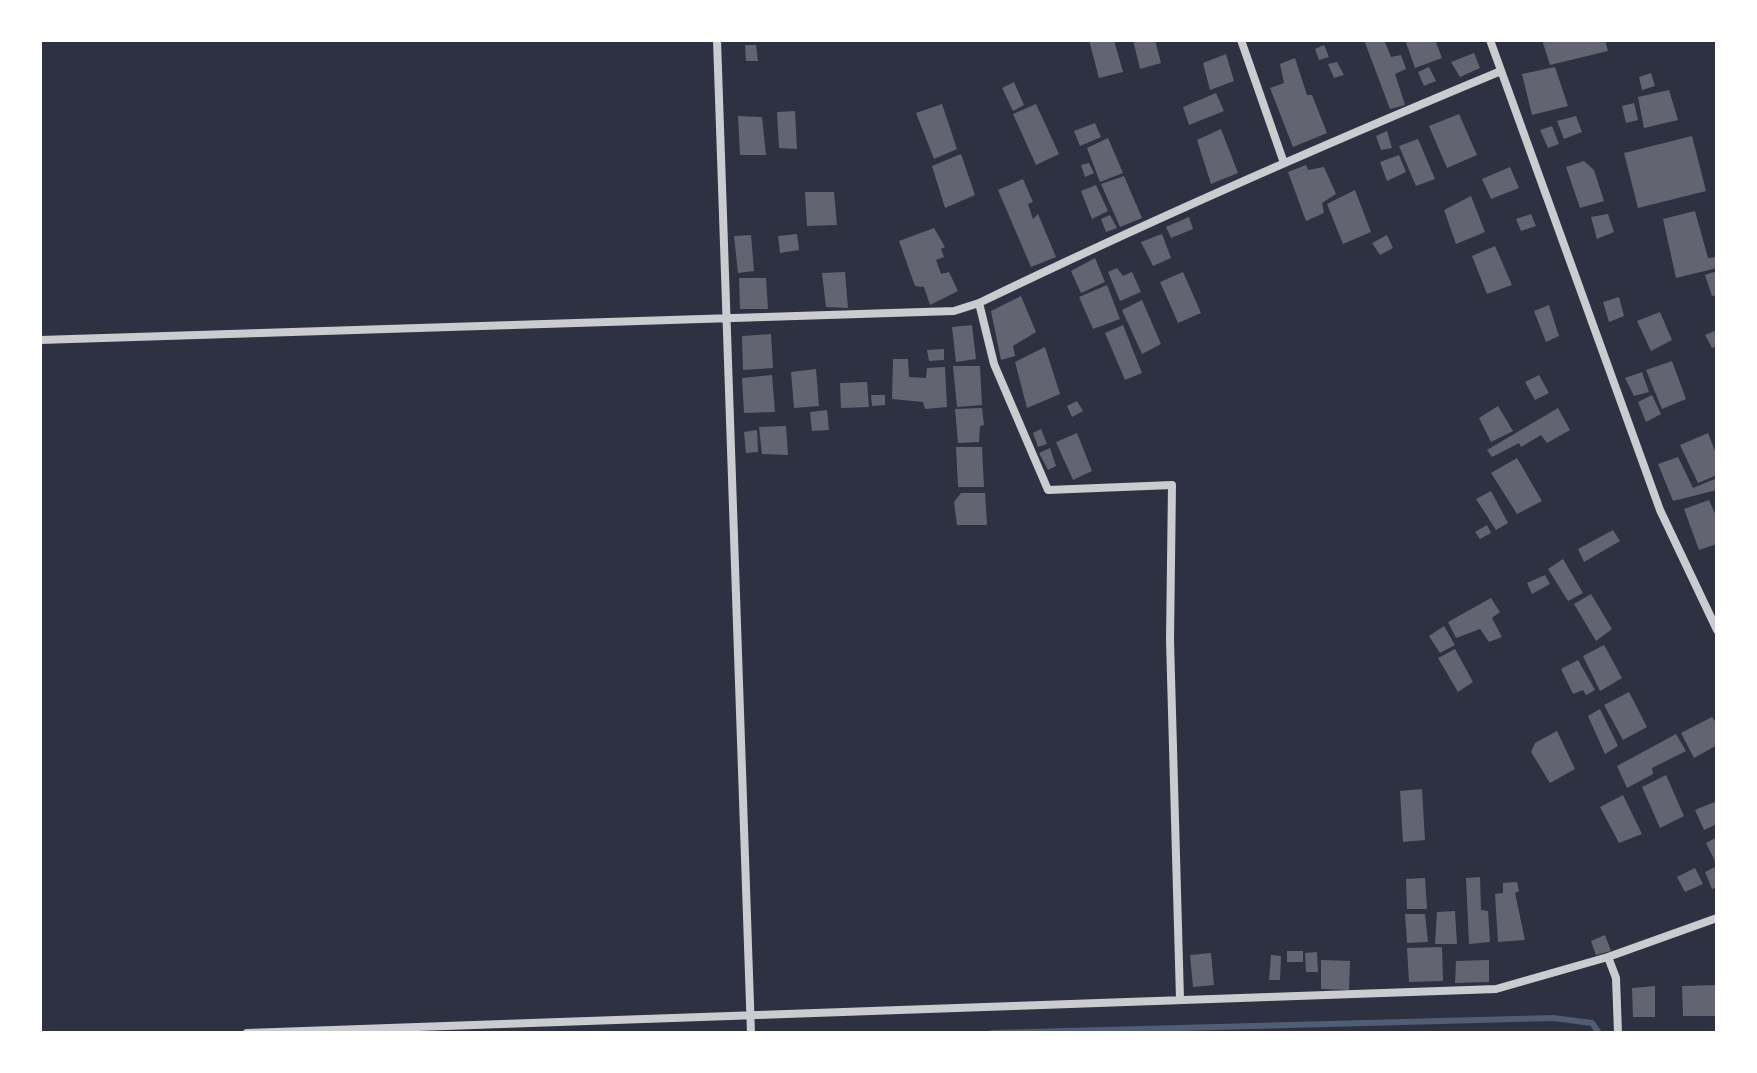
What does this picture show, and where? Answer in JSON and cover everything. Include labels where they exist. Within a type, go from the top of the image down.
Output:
[{"type":"street","points":[[717,40],[729,315],[750,1025]]},
{"type":"street","points":[[1241,40],[1284,163]]},
{"type":"street","points":[[1490,40],[1660,510],[1717,630]]},
{"type":"street","points":[[40,340],[729,315],[954,311],[979,303],[1130,230],[1501,71]]},
{"type":"street","points":[[979,303],[994,364],[1048,490],[1172,485],[1170,640],[1180,999]]},
{"type":"street","points":[[247,1033],[750,1025],[1180,999],[1496,989],[1608,957],[1717,918]]},
{"type":"street","points":[[1608,957],[1616,978],[1618,1033]]},
{"type":"building","points":[[1089,40],[1114,40],[1123,72],[1099,78]]},
{"type":"building","points":[[1133,40],[1155,40],[1161,63],[1140,69]]},
{"type":"building","points":[[1364,40],[1384,40],[1391,57],[1401,55],[1406,69],[1395,74],[1405,105],[1390,109]]},
{"type":"building","points":[[1405,40],[1435,40],[1442,58],[1415,68]]},
{"type":"building","points":[[1542,40],[1605,40],[1608,51],[1550,65]]},
{"type":"building","points":[[745,45],[756,45],[758,61],[746,61]]},
{"type":"building","points":[[1324,45],[1329,57],[1319,60],[1315,49]]},
{"type":"building","points":[[1474,53],[1480,68],[1460,77],[1451,62]]},
{"type":"building","points":[[1226,54],[1234,81],[1210,90],[1203,63]]},
{"type":"building","points":[[1295,58],[1307,95],[1312,95],[1327,133],[1293,147],[1270,88],[1284,83],[1280,64]]},
{"type":"building","points":[[1337,62],[1344,75],[1334,78],[1328,64]]},
{"type":"building","points":[[1429,67],[1436,81],[1424,86],[1418,72]]},
{"type":"building","points":[[1555,67],[1568,106],[1532,115],[1522,74]]},
{"type":"building","points":[[1651,73],[1655,86],[1642,90],[1639,77]]},
{"type":"building","points":[[1014,82],[1024,105],[1013,111],[1002,88]]},
{"type":"building","points":[[1669,90],[1678,120],[1644,128],[1638,97]]},
{"type":"building","points":[[1216,93],[1224,111],[1189,125],[1183,107]]},
{"type":"building","points":[[1634,103],[1638,120],[1626,123],[1622,106]]},
{"type":"building","points":[[942,104],[957,149],[934,159],[916,113]]},
{"type":"building","points":[[1036,104],[1059,154],[1036,165],[1013,114]]},
{"type":"building","points":[[795,111],[797,149],[779,148],[777,112]]},
{"type":"building","points":[[1459,114],[1477,155],[1447,168],[1429,126]]},
{"type":"building","points":[[738,116],[762,117],[766,155],[740,155]]},
{"type":"building","points":[[1576,116],[1582,132],[1564,139],[1557,121]]},
{"type":"building","points":[[1095,123],[1101,137],[1080,146],[1074,131]]},
{"type":"building","points":[[1552,126],[1559,144],[1548,148],[1540,130]]},
{"type":"building","points":[[1221,129],[1238,173],[1211,184],[1197,140]]},
{"type":"building","points":[[1387,131],[1392,148],[1381,150],[1376,136]]},
{"type":"building","points":[[1692,136],[1706,191],[1638,208],[1624,153]]},
{"type":"building","points":[[1108,138],[1123,173],[1100,182],[1087,148]]},
{"type":"building","points":[[1418,139],[1435,179],[1416,186],[1399,146]]},
{"type":"building","points":[[961,154],[975,195],[945,208],[932,166]]},
{"type":"building","points":[[1399,155],[1406,172],[1387,181],[1380,162]]},
{"type":"building","points":[[1584,161],[1594,170],[1604,201],[1580,208],[1566,167]]},
{"type":"building","points":[[1089,163],[1094,173],[1085,177],[1081,165]]},
{"type":"building","points":[[1306,165],[1308,170],[1324,167],[1336,194],[1322,203],[1324,213],[1306,221],[1288,172]]},
{"type":"building","points":[[1510,167],[1519,188],[1491,199],[1482,179]]},
{"type":"building","points":[[1124,176],[1142,218],[1120,227],[1101,184]]},
{"type":"building","points":[[1023,179],[1033,202],[1028,204],[1033,219],[1038,214],[1056,257],[1031,267],[998,190]]},
{"type":"building","points":[[1096,185],[1108,211],[1092,219],[1081,191]]},
{"type":"building","points":[[1355,190],[1371,232],[1343,244],[1327,204]]},
{"type":"building","points":[[805,192],[834,192],[837,225],[807,226]]},
{"type":"building","points":[[1471,196],[1485,232],[1456,244],[1444,210]]},
{"type":"building","points":[[1695,211],[1708,258],[1717,257],[1717,268],[1676,278],[1663,219]]},
{"type":"building","points":[[1531,214],[1536,226],[1521,231],[1516,219]]},
{"type":"building","points":[[1608,214],[1614,232],[1597,239],[1591,217]]},
{"type":"building","points":[[1110,215],[1117,228],[1106,232],[1101,219]]},
{"type":"building","points":[[1189,217],[1193,229],[1171,238],[1166,227]]},
{"type":"building","points":[[934,228],[945,247],[941,249],[944,257],[936,260],[941,274],[949,272],[958,291],[930,305],[924,287],[915,286],[899,241]]},
{"type":"building","points":[[797,234],[799,250],[780,253],[778,236]]},
{"type":"building","points":[[1162,234],[1171,258],[1153,266],[1141,242]]},
{"type":"building","points":[[751,235],[754,271],[738,273],[734,236]]},
{"type":"building","points":[[1387,235],[1393,248],[1380,255],[1372,243]]},
{"type":"building","points":[[1495,246],[1512,285],[1487,294],[1472,256]]},
{"type":"building","points":[[1095,258],[1105,282],[1081,293],[1071,271]]},
{"type":"building","points":[[1117,268],[1123,276],[1132,272],[1141,292],[1120,301],[1108,272]]},
{"type":"building","points":[[1717,271],[1717,295],[1712,296],[1705,275]]},
{"type":"building","points":[[845,272],[848,308],[826,307],[822,273]]},
{"type":"building","points":[[1183,272],[1201,313],[1178,323],[1160,282]]},
{"type":"building","points":[[739,278],[766,278],[768,309],[740,309]]},
{"type":"building","points":[[1107,285],[1120,319],[1093,329],[1079,297]]},
{"type":"building","points":[[1021,296],[1036,332],[1013,346],[1015,356],[1001,360],[991,311]]},
{"type":"building","points":[[1619,297],[1624,316],[1609,322],[1603,302]]},
{"type":"building","points":[[1142,300],[1161,344],[1142,354],[1122,310]]},
{"type":"building","points":[[1549,305],[1559,336],[1546,342],[1534,311]]},
{"type":"building","points":[[1660,312],[1672,340],[1651,351],[1637,321]]},
{"type":"building","points":[[972,325],[976,359],[956,362],[952,327]]},
{"type":"building","points":[[1123,325],[1142,373],[1125,380],[1105,333]]},
{"type":"building","points":[[1717,330],[1717,346],[1712,348],[1705,335]]},
{"type":"building","points":[[771,334],[773,368],[743,370],[742,336]]},
{"type":"building","points":[[1045,347],[1060,394],[1027,408],[1015,362]]},
{"type":"building","points":[[944,349],[944,360],[929,361],[927,350]]},
{"type":"building","points":[[893,359],[908,359],[909,377],[926,378],[927,368],[945,367],[947,407],[925,409],[923,402],[892,399]]},
{"type":"building","points":[[1672,361],[1686,399],[1662,409],[1646,370]]},
{"type":"building","points":[[953,366],[980,366],[982,405],[957,407]]},
{"type":"building","points":[[816,369],[819,406],[794,408],[791,372]]},
{"type":"building","points":[[1642,372],[1649,392],[1634,396],[1625,378]]},
{"type":"building","points":[[772,375],[775,412],[744,413],[742,378]]},
{"type":"building","points":[[1539,375],[1549,393],[1535,400],[1525,382]]},
{"type":"building","points":[[867,382],[869,407],[841,408],[840,383]]},
{"type":"building","points":[[871,395],[885,395],[885,405],[872,406]]},
{"type":"building","points":[[1652,395],[1661,414],[1646,422],[1638,402]]},
{"type":"building","points":[[1077,401],[1083,411],[1072,417],[1067,406]]},
{"type":"building","points":[[1498,406],[1513,431],[1491,442],[1479,418]]},
{"type":"building","points":[[982,408],[984,425],[980,426],[979,442],[958,443],[955,409]]},
{"type":"building","points":[[1558,408],[1570,430],[1547,443],[1541,435],[1521,447],[1519,443],[1492,457],[1487,450]]},
{"type":"building","points":[[827,410],[829,430],[812,431],[810,412]]},
{"type":"building","points":[[786,426],[788,455],[762,454],[759,427]]},
{"type":"building","points":[[1041,429],[1047,444],[1038,447],[1033,433]]},
{"type":"building","points":[[757,430],[758,452],[746,453],[744,432]]},
{"type":"building","points":[[1077,433],[1092,471],[1073,480],[1056,442]]},
{"type":"building","points":[[1708,433],[1717,456],[1717,475],[1698,483],[1680,445]]},
{"type":"building","points":[[956,447],[982,447],[984,487],[958,487]]},
{"type":"building","points":[[1050,448],[1056,466],[1048,470],[1039,453]]},
{"type":"building","points":[[1678,457],[1693,488],[1717,478],[1717,490],[1673,501],[1658,464]]},
{"type":"building","points":[[1517,458],[1542,501],[1517,514],[1491,473]]},
{"type":"building","points":[[1491,491],[1508,523],[1496,530],[1476,499]]},
{"type":"building","points":[[961,493],[985,493],[987,525],[957,525],[954,502]]},
{"type":"building","points":[[1709,500],[1717,518],[1717,544],[1699,550],[1684,509]]},
{"type":"building","points":[[1487,525],[1491,533],[1480,539],[1475,532]]},
{"type":"building","points":[[1613,530],[1620,541],[1584,562],[1578,549]]},
{"type":"building","points":[[1563,559],[1583,593],[1568,601],[1548,569]]},
{"type":"building","points":[[1545,575],[1550,584],[1532,594],[1527,583]]},
{"type":"building","points":[[1591,594],[1612,629],[1596,641],[1574,604]]},
{"type":"building","points":[[1491,598],[1500,612],[1492,618],[1502,637],[1489,642],[1480,629],[1456,638],[1448,622]]},
{"type":"building","points":[[1444,626],[1455,645],[1440,653],[1429,636]]},
{"type":"building","points":[[1604,645],[1622,678],[1600,691],[1583,656]]},
{"type":"building","points":[[1455,649],[1473,682],[1458,692],[1438,658]]},
{"type":"building","points":[[1578,660],[1595,690],[1586,695],[1583,690],[1573,694],[1561,669]]},
{"type":"building","points":[[1629,692],[1647,727],[1623,740],[1604,705]]},
{"type":"building","points":[[1600,709],[1618,746],[1605,754],[1588,716]]},
{"type":"building","points":[[1712,717],[1717,724],[1717,745],[1694,758],[1681,733]]},
{"type":"building","points":[[1557,731],[1575,769],[1550,783],[1531,752],[1535,743]]},
{"type":"building","points":[[1676,734],[1686,751],[1652,768],[1653,774],[1627,788],[1617,766]]},
{"type":"building","points":[[1666,775],[1684,816],[1660,828],[1642,787]]},
{"type":"building","points":[[1422,789],[1425,840],[1403,842],[1400,791]]},
{"type":"building","points":[[1623,795],[1642,834],[1619,843],[1600,807]]},
{"type":"building","points":[[1717,801],[1717,824],[1704,830],[1695,810]]},
{"type":"building","points":[[1717,837],[1717,865],[1706,843]]},
{"type":"building","points":[[1715,867],[1717,887],[1712,889],[1705,872]]},
{"type":"building","points":[[1695,868],[1703,884],[1685,892],[1677,877]]},
{"type":"building","points":[[1480,877],[1481,910],[1488,911],[1490,942],[1469,944],[1466,878]]},
{"type":"building","points":[[1425,878],[1427,909],[1407,909],[1406,879]]},
{"type":"building","points":[[1517,882],[1519,891],[1515,893],[1525,940],[1498,942],[1495,894],[1503,893],[1503,883]]},
{"type":"building","points":[[1455,911],[1457,944],[1435,944],[1437,912]]},
{"type":"building","points":[[1405,914],[1425,914],[1428,942],[1407,943]]},
{"type":"building","points":[[1605,935],[1611,951],[1596,955],[1591,941]]},
{"type":"building","points":[[1442,947],[1443,981],[1409,982],[1407,948]]},
{"type":"building","points":[[1287,951],[1303,951],[1303,962],[1287,962]]},
{"type":"building","points":[[1317,952],[1318,972],[1306,972],[1305,953]]},
{"type":"building","points":[[1211,953],[1214,985],[1193,987],[1190,955]]},
{"type":"building","points":[[1271,955],[1281,956],[1280,980],[1269,980]]},
{"type":"building","points":[[1321,960],[1350,961],[1349,990],[1321,989]]},
{"type":"building","points":[[1489,960],[1489,982],[1455,983],[1456,961]]},
{"type":"building","points":[[1717,985],[1717,1016],[1683,1016],[1682,986]]},
{"type":"building","points":[[1655,986],[1655,1017],[1633,1017],[1632,988]]},
{"type":"waterway","points":[[992,1033],[1553,1018],[1592,1023],[1599,1033]]}]
